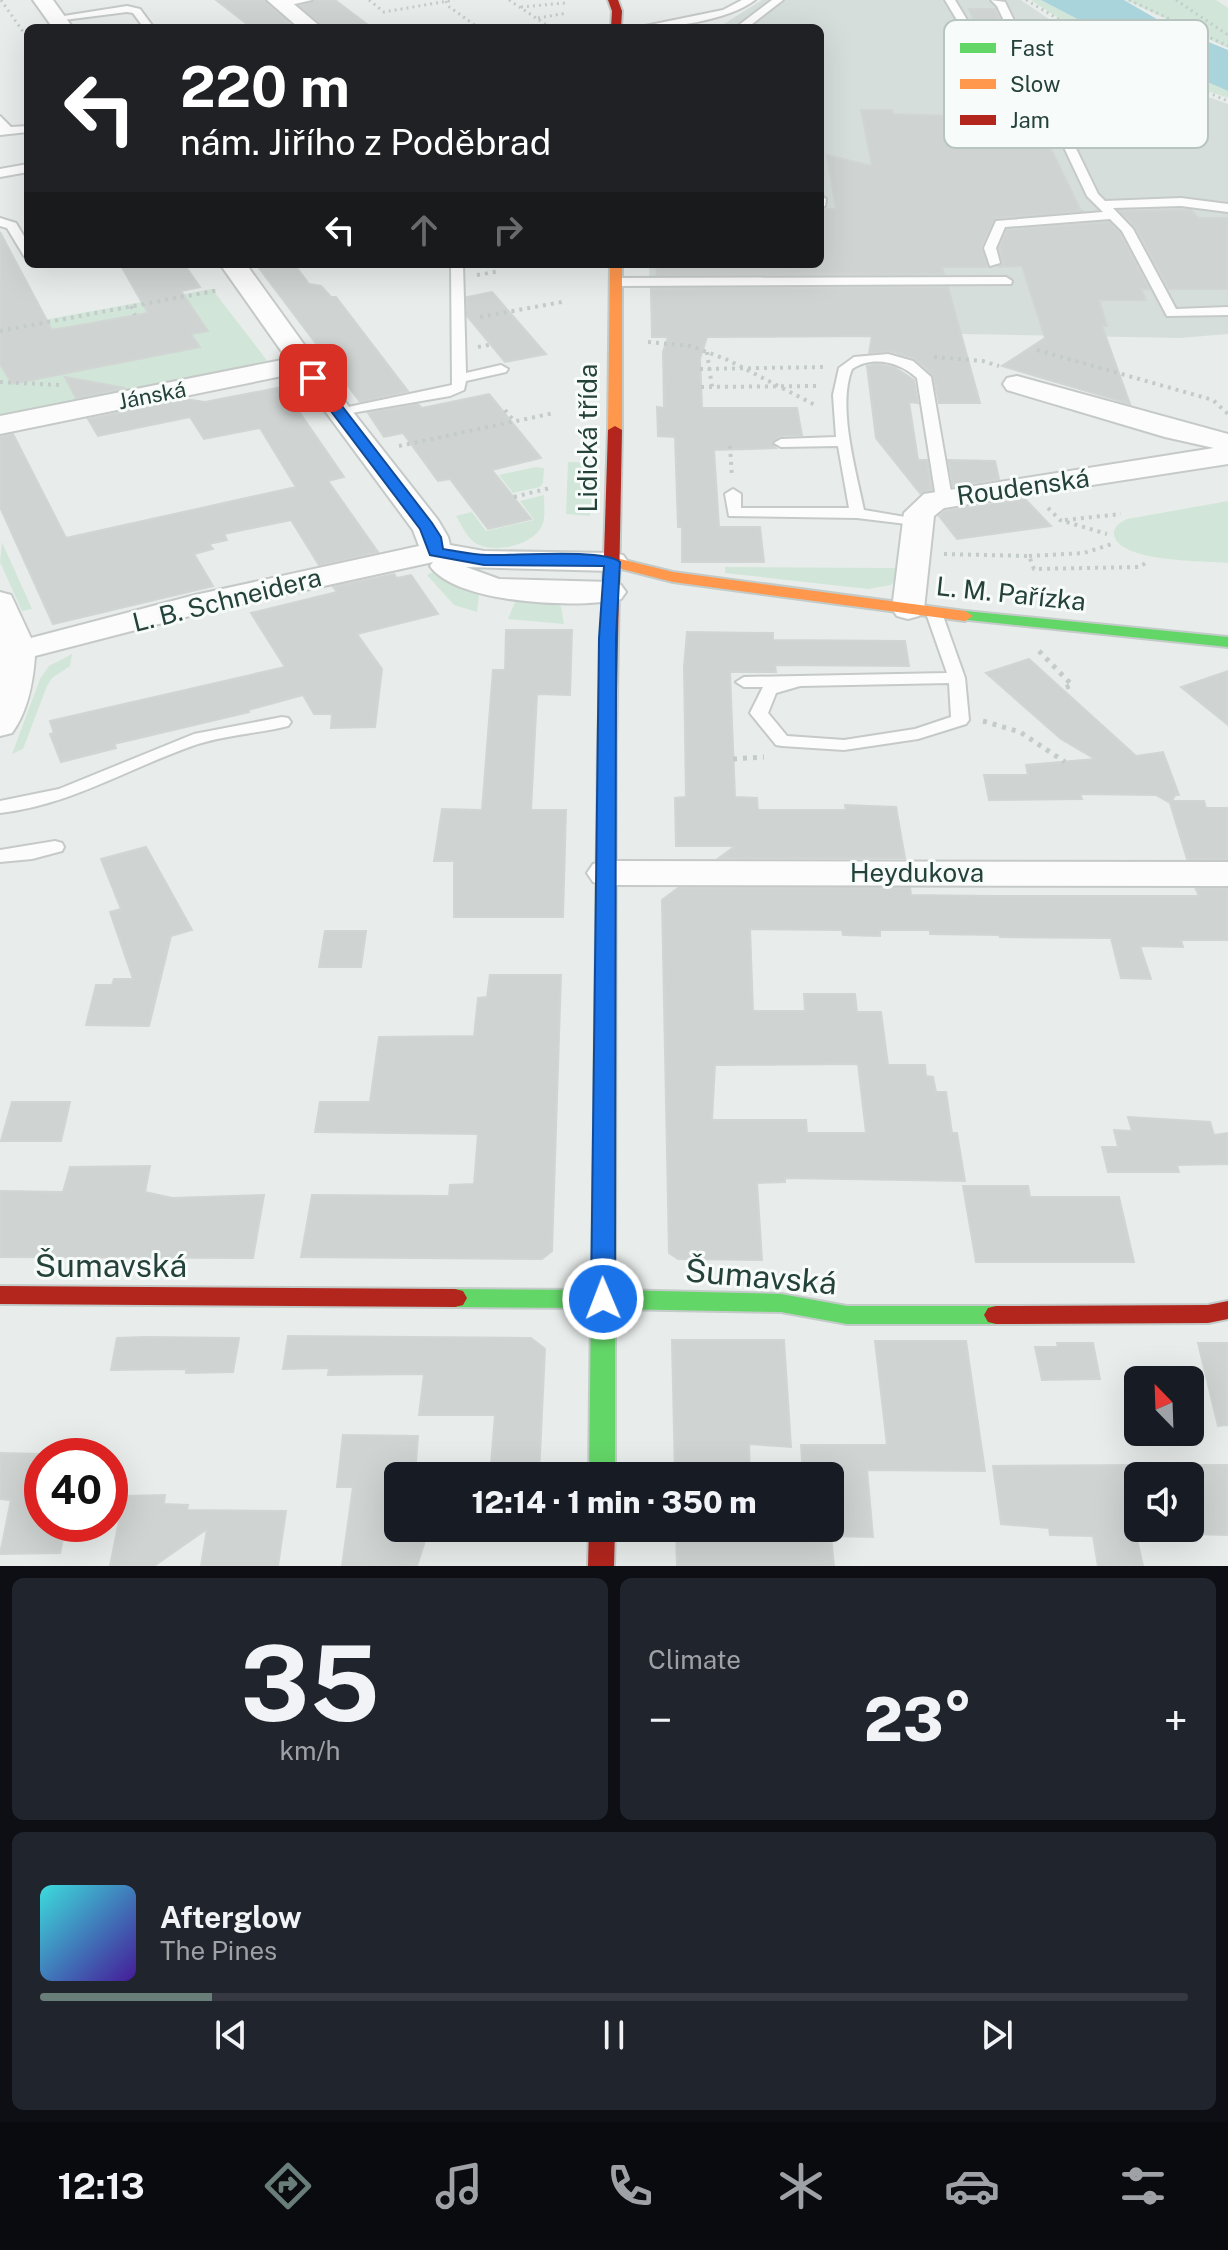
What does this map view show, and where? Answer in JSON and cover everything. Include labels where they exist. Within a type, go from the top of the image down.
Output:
[{"type":"street","points":[[43,0],[60,23]]},
{"type":"street","points":[[613,0],[617,11],[616,24]]},
{"type":"street","points":[[280,2],[307,24]]},
{"type":"street","points":[[236,268],[339,413],[427,527],[433,537],[435,552],[454,576],[500,589],[673,577],[773,588],[789,593]]},
{"type":"street","name":"Lidická třída","points":[[602,1462],[606,873],[616,582],[616,273]]},
{"type":"street","name":"Jánská","points":[[0,425],[303,364]]},
{"type":"street","points":[[1017,384],[1228,443]]},
{"type":"street","name":"Roudenská","points":[[917,538],[924,506],[944,498],[1228,455]]},
{"type":"street","points":[[917,538],[921,611]]},
{"type":"street","name":"L. B. Schneidera","points":[[19,650],[195,605],[435,552]]},
{"type":"street","points":[[673,596],[774,598],[789,593]]},
{"type":"street","name":"L. M. Pařízka","points":[[789,593],[921,611],[1228,642]]},
{"type":"street","points":[[0,602],[19,650],[0,724]]},
{"type":"street","name":"Heydukova","points":[[606,873],[1228,874]]},
{"type":"street","name":"Šumavská","points":[[0,1295],[772,1302],[847,1315],[1208,1314],[1228,1310]]},
{"type":"street","points":[[601,1566],[602,1542]]},
{"type":"lane","points":[[280,2],[307,0]]},
{"type":"lane","points":[[662,24],[726,12],[750,0]]},
{"type":"lane","points":[[745,24],[778,0]]},
{"type":"lane","points":[[950,0],[963,20]]},
{"type":"lane","points":[[996,0],[1009,20]]},
{"type":"lane","points":[[60,23],[127,9],[136,11],[146,24]]},
{"type":"lane","points":[[0,119],[4,132],[24,130]]},
{"type":"lane","points":[[1070,148],[1093,196],[1127,229],[1172,313],[1228,311]]},
{"type":"lane","points":[[0,173],[24,169]]},
{"type":"lane","points":[[994,263],[990,248],[1000,224],[1181,202],[1228,208]]},
{"type":"lane","points":[[0,222],[12,226],[24,246]]},
{"type":"lane","points":[[339,413],[445,393],[459,387],[457,268]]},
{"type":"lane","points":[[616,273],[1006,281]]},
{"type":"lane","points":[[857,513],[840,386],[847,367],[858,360],[897,360],[914,365],[924,377],[944,498]]},
{"type":"lane","points":[[461,378],[501,369]]},
{"type":"lane","points":[[781,443],[845,441]]},
{"type":"lane","points":[[733,494],[734,513],[857,513],[917,538]]},
{"type":"lane","points":[[799,681],[769,690],[759,713],[782,741],[844,745],[918,734],[960,720],[957,678],[921,611]]},
{"type":"lane","points":[[744,682],[957,678]]},
{"type":"lane","points":[[0,807],[46,798],[132,768],[176,746],[201,738],[282,722]]},
{"type":"lane","points":[[0,856],[55,847]]},
{"type":"path","points":[[1,0],[24,33]]},
{"type":"path","points":[[369,0],[384,12],[454,0]]},
{"type":"path","points":[[509,0],[545,24]]},
{"type":"path","points":[[1026,0],[1055,20]]},
{"type":"path","points":[[1129,0],[1169,20]]},
{"type":"path","points":[[1176,0],[1206,20]]},
{"type":"path","points":[[446,1],[448,6],[472,23],[484,21]]},
{"type":"path","points":[[520,7],[565,3]]},
{"type":"path","points":[[537,18],[567,13]]},
{"type":"path","points":[[1208,22],[1228,35]]},
{"type":"path","points":[[1208,37],[1228,46]]},
{"type":"path","points":[[1208,94],[1228,101]]},
{"type":"path","points":[[0,331],[222,289]]},
{"type":"path","points":[[456,322],[562,302]]},
{"type":"path","points":[[131,306],[135,315]]},
{"type":"path","points":[[648,342],[691,346],[707,352],[747,369],[842,419]]},
{"type":"path","points":[[1037,350],[1213,400],[1228,414]]},
{"type":"path","points":[[707,352],[712,387]]},
{"type":"path","points":[[897,360],[929,357],[983,361],[1005,369],[1017,384]]},
{"type":"path","points":[[700,369],[847,367]]},
{"type":"path","points":[[701,387],[840,386]]},
{"type":"path","points":[[505,410],[515,421]]},
{"type":"path","points":[[394,447],[554,413]]},
{"type":"path","points":[[730,446],[733,494]]},
{"type":"path","points":[[1023,487],[1060,520],[1107,534]]},
{"type":"path","points":[[514,497],[550,488]]},
{"type":"path","points":[[1060,520],[1121,514]]},
{"type":"path","points":[[917,538],[1029,556],[1084,553],[1112,544]]},
{"type":"path","points":[[1029,556],[1034,569],[1139,567],[1149,561]]},
{"type":"path","points":[[1030,641],[1072,685],[1062,689]]},
{"type":"path","points":[[959,714],[1020,732],[1065,762]]},
{"type":"shaded area","points":[[762,0],[1021,0],[1050,20],[944,20],[944,148],[1208,148],[1208,97],[1228,104],[1228,334],[1180,338],[961,334],[652,337],[649,268],[824,268],[824,24],[724,24]]},
{"type":"green space","points":[[1031,0],[1041,0],[1079,20],[1063,20]]},
{"type":"green space","points":[[1126,0],[1216,0],[1228,8],[1228,48],[1208,39],[1208,20],[1168,20]]},
{"type":"green space","points":[[1208,82],[1228,91],[1228,98],[1208,90]]},
{"type":"green space","points":[[212,289],[269,363],[0,416],[0,328]]},
{"type":"green space","points":[[568,462],[595,463],[590,516],[566,514]]},
{"type":"green space","points":[[544,468],[540,487],[513,493],[499,475]]},
{"type":"green space","points":[[544,495],[542,526],[530,539],[511,546],[491,548],[474,542],[456,516],[472,512],[486,531],[534,520],[520,501]]},
{"type":"green space","points":[[1228,501],[1228,563],[1149,556],[1122,546],[1115,538],[1115,529],[1127,519]]},
{"type":"green space","points":[[2,542],[32,609],[22,611],[0,562]]},
{"type":"green space","points":[[725,567],[895,568],[896,579],[891,585],[868,589],[725,573]]},
{"type":"green space","points":[[439,569],[479,595],[477,612],[454,605],[427,575]]},
{"type":"green space","points":[[526,599],[561,606],[564,624],[508,619],[515,602]]},
{"type":"green space","points":[[72,654],[70,666],[52,678],[47,686],[23,749],[12,754],[40,679],[49,666]]},
{"type":"water","points":[[1041,0],[1124,0],[1158,20],[1079,20]]},
{"type":"water","points":[[1208,42],[1228,50],[1228,91],[1208,82]]},
{"type":"building","points":[[216,0],[264,0],[290,24],[247,24]]},
{"type":"building","points":[[315,0],[335,0],[367,24],[320,24],[300,6]]},
{"type":"building","points":[[969,9],[995,9],[1000,20],[974,20]]},
{"type":"building","points":[[861,110],[944,116],[944,148],[1050,148],[1081,211],[1084,211],[996,218],[981,247],[987,267],[942,267],[944,274],[657,275],[656,268],[824,268],[824,209],[836,209],[827,155],[872,166]]},
{"type":"building","points":[[1191,210],[1198,218],[1228,218],[1228,289],[1169,289],[1136,228],[1120,211]]},
{"type":"building","points":[[1109,222],[1120,233],[1149,289],[1141,289],[1146,300],[1099,300],[1107,326],[1102,326],[1130,404],[1002,366],[1045,338],[1022,266],[998,267],[1003,264],[999,248],[1007,230]]},
{"type":"building","points":[[0,232],[52,330],[148,313],[122,268],[187,268],[200,287],[181,291],[208,331],[191,334],[200,347],[12,384],[0,364]]},
{"type":"building","points":[[259,268],[297,268],[309,284],[321,286],[331,297],[336,297],[408,391],[360,402]]},
{"type":"building","points":[[948,287],[980,403],[939,403],[933,375],[914,358],[889,351],[869,353],[872,336],[707,337],[700,359],[702,408],[797,408],[802,435],[780,436],[771,442],[776,448],[714,450],[719,527],[760,527],[764,562],[682,562],[675,437],[658,436],[657,407],[664,408],[663,352],[668,337],[652,337],[651,289]]},
{"type":"building","points":[[492,292],[546,354],[505,362],[467,316],[467,297]]},
{"type":"building","points":[[867,366],[894,367],[914,380],[918,403],[909,402],[918,460],[927,460],[932,490],[920,493],[876,438]]},
{"type":"building","points":[[65,377],[125,388],[76,398]]},
{"type":"building","points":[[282,387],[344,477],[328,481],[378,552],[319,565],[291,520],[224,534],[227,540],[209,544],[213,549],[194,554],[213,586],[53,624],[0,507],[0,437],[13,434],[66,538],[296,487],[260,428],[204,439],[190,417],[98,436],[88,419],[185,399],[205,402]]},
{"type":"building","points":[[489,394],[541,458],[492,470],[531,519],[488,529],[450,479],[438,481],[403,433],[384,437],[368,413],[418,404],[422,408]]},
{"type":"building","points":[[948,460],[995,461],[999,479],[953,486]]},
{"type":"building","points":[[1025,499],[1051,526],[957,539],[939,516],[945,511]]},
{"type":"building","points":[[394,574],[397,578],[411,575],[438,614],[357,634],[382,669],[375,727],[331,728],[332,714],[314,714],[303,695],[249,712],[114,744],[116,748],[61,762],[50,734],[54,733],[50,721],[285,667],[251,613],[337,592],[333,587]]},
{"type":"building","points":[[506,630],[572,630],[570,695],[537,694],[531,810],[566,810],[563,917],[454,917],[454,861],[434,861],[442,809],[482,810],[493,670],[505,670]]},
{"type":"building","points":[[687,632],[773,633],[773,640],[905,641],[909,666],[775,665],[776,672],[730,672],[735,797],[757,798],[758,810],[846,810],[845,805],[896,807],[905,858],[719,858],[735,846],[676,846],[675,798],[686,797],[684,667]]},
{"type":"building","points":[[1029,659],[1136,756],[1163,752],[1179,795],[1175,795],[1172,801],[1204,801],[1206,808],[1228,808],[1228,859],[1187,859],[1170,803],[1156,795],[1080,794],[1082,799],[989,800],[984,775],[1028,775],[1026,765],[1095,759],[1061,739],[986,673]]},
{"type":"building","points":[[1228,671],[1228,725],[1181,687]]},
{"type":"building","points":[[146,847],[192,930],[171,936],[149,1026],[86,1025],[96,985],[112,985],[114,979],[133,979],[110,912],[121,909],[101,859]]},
{"type":"building","points":[[678,888],[910,888],[911,895],[991,896],[1199,896],[1196,889],[1228,889],[1228,940],[1181,940],[1183,947],[1140,946],[1151,979],[1121,978],[1111,938],[930,934],[930,930],[880,930],[880,936],[843,935],[842,930],[750,929],[753,1011],[805,1011],[804,994],[855,994],[857,1012],[881,1012],[888,1065],[925,1065],[926,1076],[933,1077],[936,1092],[946,1092],[952,1133],[957,1133],[965,1181],[785,1178],[785,1182],[757,1183],[762,1260],[678,1259],[669,1253],[662,900]],"holes":[[[858,1064],[866,1133],[807,1133],[806,1120],[712,1120],[715,1065]]]},
{"type":"building","points":[[325,931],[366,931],[361,967],[319,967]]},
{"type":"building","points":[[490,975],[561,975],[552,1251],[542,1259],[301,1257],[312,1195],[449,1196],[450,1185],[474,1184],[478,1134],[315,1132],[320,1102],[370,1102],[379,1037],[474,1036],[478,998],[487,997]]},
{"type":"building","points":[[12,1102],[70,1102],[61,1141],[1,1141]]},
{"type":"building","points":[[1128,1117],[1210,1122],[1214,1135],[1228,1133],[1228,1164],[1177,1165],[1179,1172],[1108,1172],[1102,1147],[1118,1147],[1114,1130],[1132,1131]]},
{"type":"building","points":[[150,1166],[145,1192],[172,1198],[264,1195],[253,1258],[0,1257],[0,1191],[63,1192],[70,1167]]},
{"type":"building","points":[[963,1186],[1028,1186],[1030,1197],[1119,1197],[1134,1262],[976,1262]]},
{"type":"building","points":[[288,1336],[531,1338],[545,1349],[540,1462],[491,1462],[495,1415],[419,1415],[424,1374],[328,1375],[329,1368],[283,1369]]},
{"type":"building","points":[[117,1338],[239,1338],[233,1372],[111,1370]]},
{"type":"building","points":[[672,1340],[784,1340],[791,1447],[749,1444],[750,1462],[675,1462]]},
{"type":"building","points":[[875,1341],[966,1341],[985,1471],[867,1470],[873,1537],[844,1536],[844,1462],[802,1462],[801,1445],[887,1445]]},
{"type":"building","points":[[1057,1343],[1093,1343],[1100,1379],[1042,1380],[1035,1347],[1058,1347]]},
{"type":"building","points":[[1198,1343],[1228,1343],[1228,1425],[1218,1426]]},
{"type":"building","points":[[343,1435],[418,1436],[416,1462],[384,1462],[384,1542],[425,1542],[417,1566],[342,1566],[353,1487],[337,1487]]},
{"type":"building","points":[[0,1453],[24,1454],[24,1542],[62,1542],[60,1553],[0,1554],[11,1500],[0,1499]]},
{"type":"building","points":[[1124,1465],[1124,1542],[1138,1542],[1143,1566],[1098,1566],[1093,1536],[1050,1535],[1049,1528],[1001,1524],[993,1466]]},
{"type":"building","points":[[1204,1465],[1228,1465],[1228,1535],[1204,1534]]},
{"type":"building","points":[[165,1495],[164,1504],[188,1505],[187,1510],[286,1511],[278,1566],[201,1566],[207,1529],[154,1566],[110,1566],[115,1542],[128,1542],[128,1496]]},
{"type":"building","points":[[676,1542],[832,1542],[834,1566],[677,1566]]},
{"type":"traffic: fast","points":[[965,616],[1228,642]]},
{"type":"traffic: fast","points":[[602,1462],[607,744]]},
{"type":"traffic: fast","points":[[455,1298],[694,1300],[781,1303],[847,1315],[996,1315]]},
{"type":"traffic: slow","points":[[615,430],[616,268]]},
{"type":"traffic: slow","points":[[612,562],[673,577],[965,616]]},
{"type":"traffic: jam","points":[[613,0],[617,11],[616,24]]},
{"type":"traffic: jam","points":[[607,744],[615,430]]},
{"type":"traffic: jam","points":[[0,1295],[455,1298]]},
{"type":"traffic: jam","points":[[996,1315],[1208,1314],[1228,1310]]},
{"type":"traffic: jam","points":[[601,1566],[602,1542]]},
{"type":"route","points":[[313,378],[427,527],[433,537],[435,552],[484,560],[574,559],[612,562],[608,638],[603,1299]]}]
